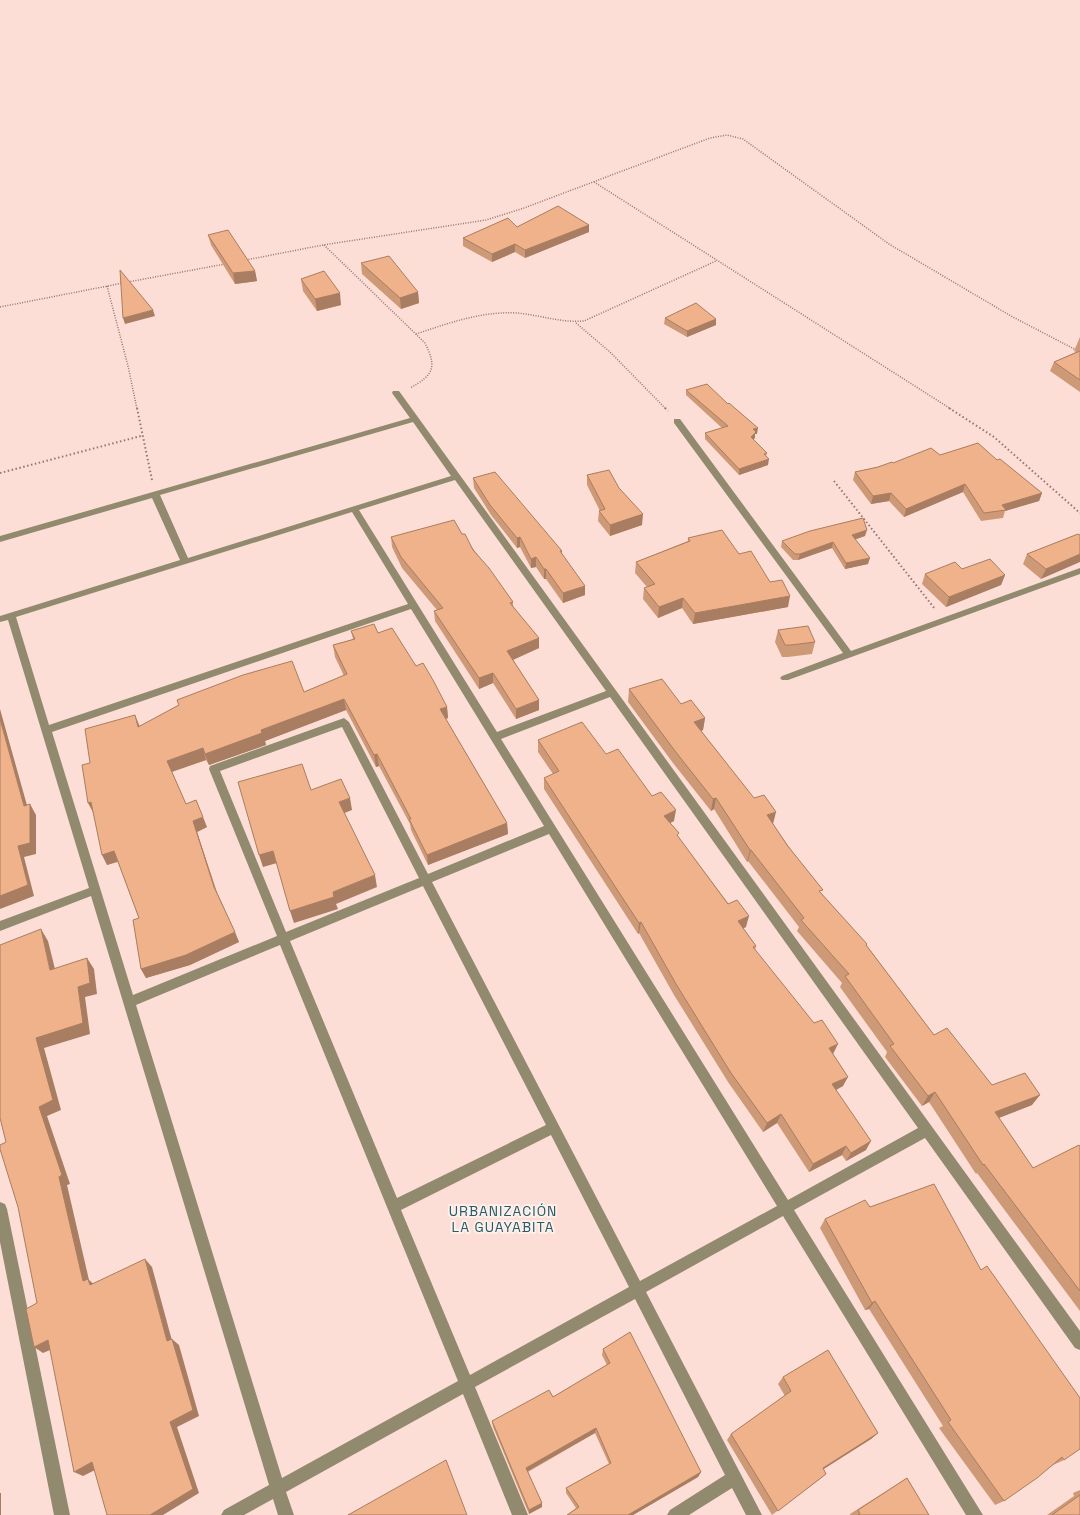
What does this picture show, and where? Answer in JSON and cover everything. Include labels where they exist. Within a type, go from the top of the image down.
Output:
[{"type":"street","points":[[396,393],[1080,1343]]},
{"type":"street","points":[[0,539],[414,419]]},
{"type":"street","points":[[677,420],[849,655]]},
{"type":"street","points":[[286,1515],[46,730],[6,617],[456,478]]},
{"type":"street","points":[[155,494],[185,561]]},
{"type":"street","points":[[354,509],[975,1515]]},
{"type":"street","points":[[785,678],[1080,571]]},
{"type":"street","points":[[46,730],[413,605]]},
{"type":"street","points":[[495,737],[611,692]]},
{"type":"street","points":[[520,1515],[214,770],[344,722],[754,1515]]},
{"type":"street","points":[[129,1002],[551,828]]},
{"type":"street","points":[[0,926],[95,890]]},
{"type":"street","points":[[393,1207],[554,1127]]},
{"type":"street","points":[[229,1515],[927,1130]]},
{"type":"street","points":[[0,1208],[62,1515]]},
{"type":"street","points":[[675,1515],[735,1478]]},
{"type":"path","points":[[241,261],[323,245],[486,220],[524,208],[710,138],[722,135],[740,137],[889,244],[1011,316],[1080,352]]},
{"type":"path","points":[[594,182],[994,437],[1080,513]]},
{"type":"path","points":[[323,245],[416,334],[425,343],[430,352],[433,363],[432,371],[427,379],[396,393]]},
{"type":"path","points":[[416,334],[464,318],[497,313],[530,314],[553,320],[576,322],[584,321],[716,261]]},
{"type":"path","points":[[0,307],[226,264]]},
{"type":"path","points":[[107,286],[128,366],[141,436],[155,494]]},
{"type":"path","points":[[576,322],[610,352],[677,420]]},
{"type":"path","points":[[0,473],[141,436]]},
{"type":"path","points":[[834,481],[944,620]]},
{"type":"building","points":[[558,206],[589,225],[525,250],[515,244],[492,254],[463,238],[508,218],[517,227]]},
{"type":"building","points":[[228,230],[255,271],[233,273],[208,235]]},
{"type":"building","points":[[389,256],[418,292],[400,298],[361,263]]},
{"type":"building","points":[[120,270],[153,310],[123,318]]},
{"type":"building","points":[[324,271],[340,293],[315,299],[301,279]]},
{"type":"building","points":[[696,303],[716,319],[687,331],[665,318]]},
{"type":"building","points":[[1080,351],[1080,380],[1054,362]]},
{"type":"building","points":[[707,384],[728,404],[729,403],[758,428],[753,429],[756,432],[751,437],[767,453],[764,454],[769,459],[739,469],[705,433],[728,426],[686,390]]},
{"type":"building","points":[[978,443],[997,460],[1000,459],[1042,493],[1002,505],[1006,510],[984,513],[965,484],[906,509],[891,493],[873,496],[855,472],[892,462],[893,463],[931,448],[940,455]]},
{"type":"building","points":[[609,470],[619,488],[643,514],[610,525],[599,511],[605,509],[587,475]]},
{"type":"building","points":[[495,472],[562,551],[560,551],[585,586],[563,593],[536,557],[531,559],[520,537],[517,538],[490,505],[473,478]]},
{"type":"building","points":[[863,518],[867,530],[852,535],[870,558],[846,563],[833,542],[800,554],[795,554],[782,541],[810,531]]},
{"type":"building","points":[[454,520],[462,534],[465,534],[473,550],[489,568],[513,602],[510,603],[539,638],[507,651],[539,700],[516,709],[493,673],[479,678],[434,611],[443,608],[401,557],[391,537]]},
{"type":"building","points":[[722,530],[739,554],[751,551],[770,582],[782,580],[790,596],[695,613],[683,598],[659,607],[644,588],[655,584],[636,562],[690,541],[688,538]]},
{"type":"building","points":[[1078,534],[1080,535],[1080,554],[1046,569],[1027,554]]},
{"type":"building","points":[[990,559],[1005,575],[949,597],[925,574],[955,562],[962,569]]},
{"type":"building","points":[[374,624],[378,633],[392,628],[416,666],[423,663],[447,707],[440,709],[507,823],[427,855],[409,819],[411,819],[377,754],[374,755],[344,699],[261,730],[262,733],[205,754],[203,748],[167,761],[186,804],[196,800],[203,817],[193,821],[214,887],[235,932],[186,955],[141,969],[133,920],[139,918],[114,851],[102,855],[91,802],[88,803],[82,765],[90,763],[85,729],[135,715],[138,727],[179,705],[177,700],[243,675],[292,661],[304,692],[347,674],[333,645],[355,639],[351,631]]},
{"type":"building","points":[[808,626],[815,642],[785,645],[778,630]]},
{"type":"building","points":[[662,679],[681,704],[691,700],[705,718],[694,722],[754,798],[764,795],[776,812],[767,815],[787,845],[823,890],[819,891],[867,944],[866,945],[934,1035],[947,1028],[992,1085],[1025,1073],[1040,1095],[995,1112],[1033,1168],[1079,1145],[1080,1146],[1080,1291],[984,1164],[983,1165],[935,1092],[928,1096],[890,1046],[894,1044],[845,976],[849,974],[801,920],[804,918],[750,850],[716,798],[713,799],[629,689]]},
{"type":"building","points":[[0,719],[24,806],[30,804],[30,843],[18,846],[28,885],[0,896]]},
{"type":"building","points":[[582,722],[606,754],[618,749],[652,796],[661,792],[676,810],[664,816],[679,833],[677,835],[728,904],[737,900],[749,916],[738,921],[756,946],[753,947],[814,1023],[822,1020],[838,1044],[829,1048],[848,1077],[832,1084],[871,1141],[851,1153],[846,1146],[813,1164],[781,1114],[767,1123],[731,1073],[676,984],[641,922],[639,923],[544,778],[559,771],[538,740]]},
{"type":"building","points":[[302,764],[311,790],[341,779],[350,798],[339,802],[375,875],[333,892],[334,897],[290,911],[273,851],[259,855],[238,782]]},
{"type":"building","points":[[41,929],[50,970],[87,958],[90,983],[78,987],[83,1023],[36,1038],[53,1100],[39,1107],[62,1175],[59,1177],[83,1281],[88,1279],[90,1285],[145,1259],[167,1341],[172,1339],[193,1410],[170,1422],[193,1489],[150,1515],[107,1515],[92,1462],[74,1472],[48,1340],[34,1347],[26,1309],[37,1303],[18,1207],[0,1149],[0,1145],[6,1142],[0,1118],[0,945]]},
{"type":"building","points":[[934,1184],[981,1270],[987,1266],[1080,1398],[1080,1449],[1064,1460],[1062,1457],[1037,1478],[1004,1501],[948,1422],[951,1420],[875,1301],[872,1303],[825,1219],[865,1200],[870,1207]]},
{"type":"building","points":[[630,1332],[701,1472],[628,1515],[567,1515],[579,1507],[566,1488],[611,1463],[596,1428],[526,1468],[542,1503],[529,1510],[492,1421],[549,1390],[553,1397],[610,1363],[603,1349]]},
{"type":"building","points":[[828,1350],[878,1433],[823,1468],[826,1474],[778,1511],[731,1434],[791,1391],[783,1377]]},
{"type":"building","points":[[446,1460],[467,1515],[348,1515]]},
{"type":"building","points":[[907,1478],[929,1515],[858,1515],[860,1514],[858,1510]]},
{"type":"building","points":[[1080,1495],[1080,1515],[1052,1515]]},
{"type":"district","name":"URBANIZACIÓN LA GUAYABITA","points":[[503,1220]]}]
